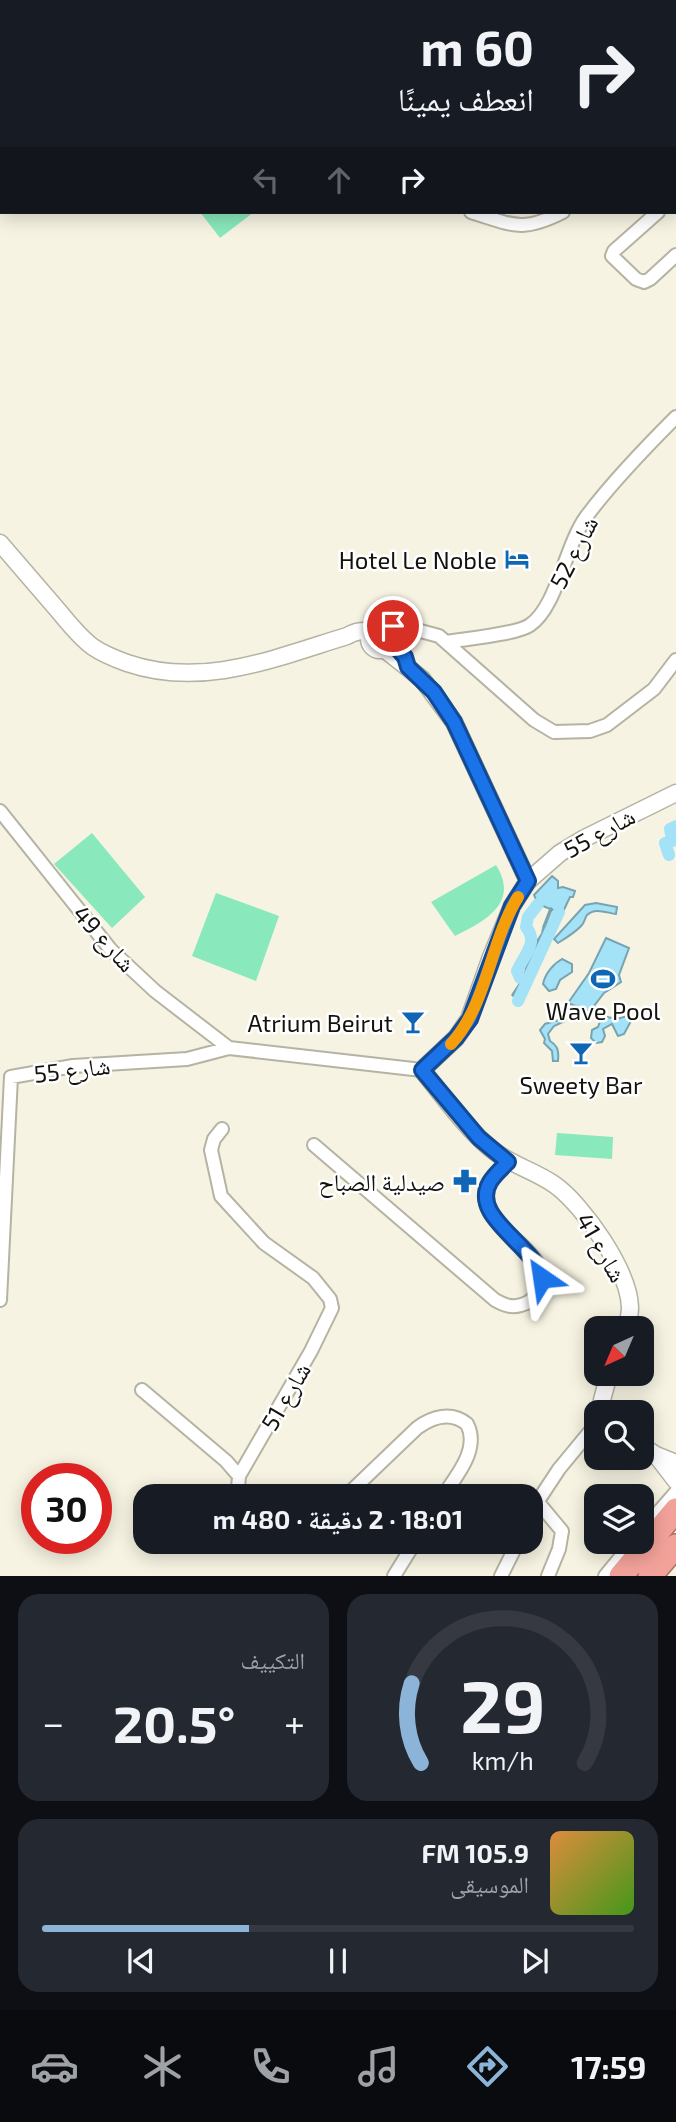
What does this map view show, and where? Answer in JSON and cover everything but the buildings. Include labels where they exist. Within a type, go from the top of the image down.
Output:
[{"type":"highway","points":[[621,1576],[676,1510]]},
{"type":"highway","points":[[650,1576],[676,1546]]},
{"type":"street","points":[[478,214],[514,225],[531,226],[558,214]]},
{"type":"street","points":[[656,214],[614,251],[612,256],[636,279],[644,282],[676,255]]},
{"type":"street","name":"شارع 52","points":[[447,642],[524,628],[540,617],[568,550],[586,517],[676,418]]},
{"type":"street","points":[[0,543],[78,634],[94,648],[160,672],[191,675],[219,672],[363,630],[382,639],[405,657],[408,667],[434,692],[454,722],[528,881]]},
{"type":"street","points":[[382,639],[405,635],[410,629],[430,632],[447,642],[534,720],[554,732],[590,731],[607,725],[676,673]]},
{"type":"street","points":[[654,689],[676,660]]},
{"type":"street","name":"شارع 55","points":[[422,1070],[456,1038],[470,1019],[507,919],[528,881],[560,853],[585,838],[676,793]]},
{"type":"street","name":"شارع 49","points":[[0,811],[111,950],[155,991],[229,1048]]},
{"type":"street","points":[[229,1048],[422,1070]]},
{"type":"street","name":"شارع 55","points":[[0,1300],[8,1175],[4,1129],[6,1078],[73,1066],[187,1059],[229,1048]]},
{"type":"street","name":"شارع 41","points":[[422,1070],[479,1138],[508,1162],[556,1185],[577,1205],[597,1231],[624,1282],[630,1308],[628,1316]]},
{"type":"street","name":"شارع 51","points":[[222,1129],[214,1139],[211,1150],[221,1196],[264,1243],[313,1278],[327,1295],[332,1308],[239,1476]]},
{"type":"street","points":[[314,1144],[495,1300],[505,1306],[516,1307],[535,1297],[542,1278],[540,1267],[534,1258],[489,1212],[486,1190],[491,1180],[508,1162]]},
{"type":"street","points":[[142,1390],[226,1461],[239,1476],[238,1484]]},
{"type":"street","points":[[358,1484],[417,1428],[430,1419],[451,1417],[467,1424],[471,1432],[471,1446],[450,1484]]},
{"type":"street","points":[[543,1492],[584,1439]]},
{"type":"street","points":[[654,1455],[675,1472]]},
{"type":"street","points":[[654,1517],[676,1492]]},
{"type":"street","points":[[543,1515],[562,1531],[559,1549],[548,1576]]},
{"type":"street","points":[[394,1576],[408,1554]]},
{"type":"street","points":[[501,1576],[511,1554]]},
{"type":"street","points":[[605,1576],[623,1554]]},
{"type":"green space","points":[[202,214],[251,214],[220,238]]},
{"type":"green space","points":[[92,833],[145,897],[112,928],[54,864]]},
{"type":"green space","points":[[496,865],[504,890],[496,909],[455,936],[431,902]]},
{"type":"green space","points":[[216,893],[279,916],[256,981],[192,956]]},
{"type":"green space","points":[[557,1133],[613,1137],[612,1159],[555,1155]]},
{"type":"water","points":[[552,876],[558,881],[558,888],[575,891],[562,914],[538,904],[534,895]]},
{"type":"water","points":[[596,903],[617,907],[616,914],[597,911],[590,913],[571,935],[558,943],[554,939],[585,905]]},
{"type":"water","name":"Wave Pool","points":[[606,938],[629,948],[619,975],[621,982],[604,993],[594,1006],[598,1009],[595,1014],[568,1003],[589,973]]},
{"type":"water","points":[[562,959],[572,964],[572,972],[560,980],[556,989],[549,991],[543,984],[544,980]]},
{"type":"water","points":[[562,1013],[567,1015],[565,1021],[554,1026],[548,1034],[558,1052],[558,1061],[553,1061],[552,1051],[544,1043],[545,1039],[540,1030],[545,1024],[559,1020]]},
{"type":"water","points":[[630,1015],[631,1021],[624,1034],[618,1036],[612,1024],[603,1029],[605,1036],[602,1042],[596,1043],[591,1038],[592,1030],[598,1027],[602,1016],[617,1019]]},
{"type":"waterway","points":[[676,826],[670,829],[672,839],[676,839]]},
{"type":"waterway","points":[[669,855],[665,843],[676,840]]},
{"type":"waterway","points":[[520,978],[517,971],[531,943],[526,927],[528,917],[538,904]]},
{"type":"waterway","points":[[513,995],[525,977],[528,962],[541,943],[551,909]]},
{"type":"waterway","points":[[526,972],[536,945],[555,911]]},
{"type":"waterway","points":[[518,1001],[559,912]]},
{"type":"slow traffic","points":[[451,1044],[470,1019],[491,957],[518,897]]},
{"type":"place","name":"Hotel Le Noble","points":[[517,559]]},
{"type":"place","name":"Wave Pool","points":[[603,979]]},
{"type":"place","name":"Atrium Beirut","points":[[413,1022]]},
{"type":"place","name":"Sweety Bar","points":[[581,1053]]},
{"type":"place","name":"صيدلية الصباح","points":[[465,1181]]},
{"type":"route","points":[[393,626],[410,629],[405,635],[391,641],[405,657],[408,667],[434,692],[454,722],[528,881],[512,906],[470,1019],[456,1038],[422,1070],[479,1138],[508,1162],[491,1180],[486,1190],[489,1212],[534,1258],[540,1267],[542,1278]]}]
